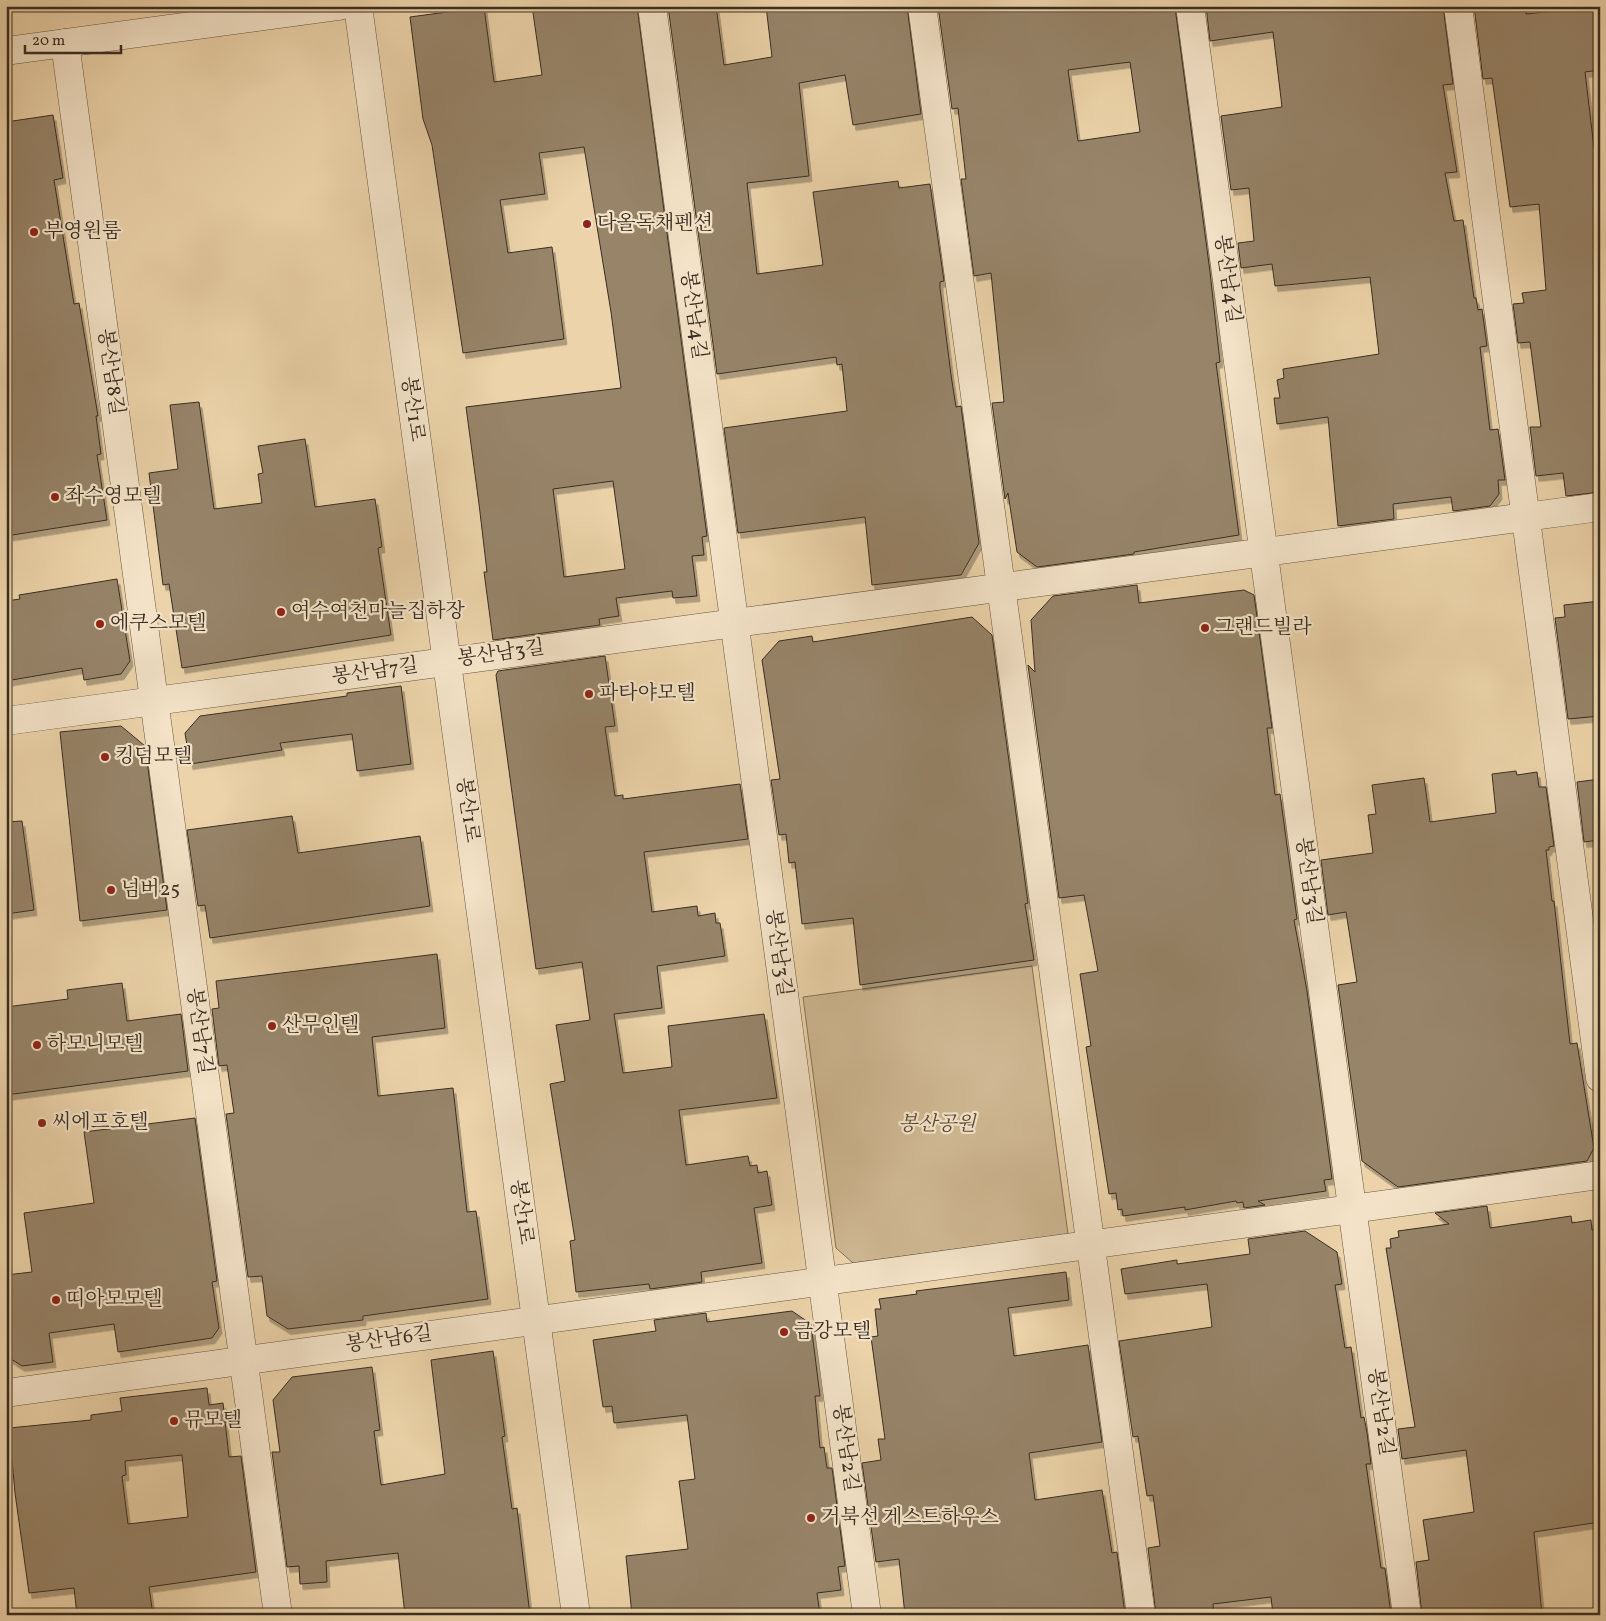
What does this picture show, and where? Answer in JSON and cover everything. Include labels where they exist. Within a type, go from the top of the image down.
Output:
[{"type":"street","points":[[6,51],[339,6]]},
{"type":"street","name":"봉산1로","points":[[358,6],[576,1615]]},
{"type":"street","name":"봉산남4길","points":[[652,6],[734,624]]},
{"type":"street","points":[[922,6],[1141,1615]]},
{"type":"street","name":"봉산남4길","points":[[1190,6],[1264,552]]},
{"type":"street","points":[[1458,6],[1600,1078]]},
{"type":"street","name":"봉산남8길","points":[[65,43],[154,702]]},
{"type":"street","name":"봉산남3길","points":[[447,662],[1600,507]]},
{"type":"street","name":"봉산남3길","points":[[1264,552],[1352,1209]]},
{"type":"street","name":"봉산남3길","points":[[734,624],[822,1282]]},
{"type":"street","name":"봉산남7길","points":[[6,721],[447,662]]},
{"type":"street","name":"봉산남7길","points":[[154,702],[243,1360]]},
{"type":"street","points":[[536,1320],[1600,1176]]},
{"type":"street","name":"봉산남2길","points":[[1352,1209],[1408,1615]]},
{"type":"street","name":"봉산남2길","points":[[822,1282],[867,1615]]},
{"type":"street","name":"봉산남6길","points":[[6,1393],[536,1320]]},
{"type":"street","points":[[243,1360],[278,1615]]},
{"type":"green space","name":"봉산공원","points":[[1032,966],[1068,1234],[853,1263],[836,1248],[803,997]]},
{"type":"building","points":[[532,6],[637,6],[707,536],[702,537],[704,555],[692,556],[697,596],[673,598],[672,591],[616,598],[619,616],[599,619],[600,625],[493,640],[484,572],[487,572],[466,407],[621,388],[611,312],[584,147],[539,153],[545,194],[500,200],[508,253],[552,247],[564,339],[463,353],[432,145],[423,119],[410,17],[484,7],[494,82],[542,75]],"holes":[[[613,481],[625,569],[564,577],[553,489]]]},
{"type":"building","points":[[668,6],[716,6],[724,65],[772,57],[766,6],[907,6],[921,114],[853,125],[845,75],[799,83],[809,176],[747,183],[757,274],[823,265],[813,192],[898,181],[899,188],[930,184],[944,281],[940,282],[940,288],[951,375],[956,407],[961,406],[979,543],[961,575],[872,585],[865,517],[738,533],[724,428],[847,411],[842,364],[837,365],[836,357],[717,374]]},
{"type":"building","points":[[938,6],[1059,6],[1059,10],[1087,6],[1175,7],[1210,272],[1220,362],[1216,363],[1239,535],[1134,552],[1134,554],[1037,567],[1017,552],[1008,493],[1005,499],[992,403],[1004,402],[991,273],[974,276],[961,179],[966,179],[958,108],[952,109]],"holes":[[[1130,62],[1140,132],[1078,141],[1068,70]]]},
{"type":"building","points":[[1206,6],[1443,6],[1453,84],[1443,85],[1457,172],[1445,173],[1454,221],[1463,220],[1474,298],[1476,298],[1478,310],[1482,309],[1487,346],[1480,347],[1490,430],[1498,429],[1505,480],[1498,480],[1499,494],[1490,506],[1453,511],[1451,497],[1393,504],[1394,519],[1338,526],[1328,417],[1277,424],[1274,398],[1280,398],[1277,380],[1284,378],[1283,369],[1379,354],[1370,277],[1275,286],[1272,264],[1241,268],[1238,243],[1254,241],[1249,188],[1231,190],[1221,116],[1282,107],[1273,32],[1210,41]]},
{"type":"building","points":[[1474,6],[1525,6],[1526,14],[1600,6],[1600,70],[1585,72],[1594,148],[1596,148],[1600,175],[1600,492],[1566,496],[1563,473],[1536,476],[1530,427],[1541,427],[1530,342],[1518,343],[1513,304],[1524,303],[1522,293],[1546,290],[1539,204],[1510,207],[1492,78],[1483,79]]},
{"type":"building","points":[[53,115],[63,178],[54,180],[74,304],[79,303],[98,416],[96,416],[101,454],[97,455],[107,520],[6,536],[6,122]]},
{"type":"building","points":[[199,402],[214,509],[262,503],[258,474],[263,473],[258,446],[305,439],[315,507],[375,499],[382,547],[378,548],[391,635],[182,668],[169,584],[163,585],[149,473],[178,469],[170,405]]},
{"type":"building","points":[[117,579],[130,661],[121,674],[84,680],[82,668],[6,681],[6,601],[20,599],[19,595]]},
{"type":"building","points":[[1137,585],[1139,603],[1244,590],[1254,595],[1272,728],[1267,728],[1275,795],[1280,794],[1297,919],[1294,920],[1307,991],[1332,1179],[1324,1180],[1326,1191],[1258,1201],[1265,1205],[1244,1208],[1243,1202],[1237,1203],[1236,1201],[1185,1210],[1185,1207],[1123,1216],[1122,1209],[1118,1210],[1116,1193],[1109,1194],[1086,1047],[1091,1046],[1080,974],[1098,971],[1084,895],[1059,898],[1028,665],[1035,672],[1031,620],[1053,596]]},
{"type":"building","points":[[1600,601],[1600,716],[1568,719],[1555,618],[1565,617],[1564,605]]},
{"type":"building","points":[[972,617],[992,635],[1028,903],[1025,904],[1034,960],[860,985],[853,918],[802,924],[795,862],[789,863],[786,834],[779,835],[771,780],[780,779],[762,660],[779,641],[812,636],[813,642]]},
{"type":"building","points":[[605,656],[615,726],[605,727],[615,796],[623,795],[623,799],[740,784],[748,839],[644,852],[652,912],[697,906],[698,916],[715,913],[716,923],[720,923],[725,956],[657,966],[662,1008],[614,1014],[623,1073],[672,1067],[668,1026],[764,1014],[777,1098],[679,1110],[686,1165],[748,1156],[750,1166],[757,1165],[758,1173],[767,1171],[772,1205],[754,1208],[762,1263],[701,1272],[702,1282],[650,1289],[649,1284],[576,1292],[570,1241],[575,1240],[550,1084],[565,1081],[556,1025],[590,1020],[582,962],[536,969],[496,675],[498,671]]},
{"type":"building","points":[[401,686],[411,764],[357,771],[352,734],[280,743],[282,750],[190,764],[185,733],[200,716],[347,696],[347,693]]},
{"type":"building","points":[[121,726],[145,746],[167,910],[80,921],[60,732]]},
{"type":"building","points":[[1516,771],[1517,775],[1537,772],[1539,787],[1546,787],[1554,846],[1546,850],[1552,901],[1554,901],[1570,1044],[1577,1043],[1594,1148],[1587,1161],[1398,1187],[1362,1161],[1338,985],[1357,982],[1346,912],[1328,915],[1321,860],[1373,853],[1368,815],[1376,814],[1372,785],[1424,778],[1430,822],[1496,813],[1492,774]]},
{"type":"building","points":[[1600,779],[1600,840],[1584,842],[1577,782]]},
{"type":"building","points":[[292,816],[298,853],[420,836],[430,906],[210,938],[205,905],[198,906],[187,830]]},
{"type":"building","points":[[22,821],[34,910],[6,914],[6,822]]},
{"type":"building","points":[[437,954],[445,1028],[372,1037],[378,1096],[453,1088],[467,1212],[476,1211],[488,1299],[363,1316],[363,1320],[288,1329],[267,1316],[262,1276],[248,1277],[226,1114],[234,1113],[227,1065],[219,1066],[212,1009],[219,1008],[216,981]]},
{"type":"building","points":[[122,983],[127,1021],[181,1014],[188,1071],[6,1095],[6,1007],[68,999],[67,990]]},
{"type":"building","points":[[195,1118],[217,1281],[212,1282],[219,1328],[212,1338],[118,1352],[114,1324],[49,1333],[53,1362],[22,1366],[8,1357],[6,1275],[32,1272],[24,1213],[94,1203],[84,1132]]},
{"type":"building","points":[[1487,1206],[1490,1228],[1571,1216],[1572,1223],[1591,1220],[1592,1230],[1600,1230],[1600,1522],[1534,1532],[1542,1615],[1422,1615],[1416,1562],[1429,1560],[1423,1520],[1474,1512],[1466,1450],[1402,1459],[1398,1429],[1415,1427],[1386,1248],[1391,1248],[1390,1239],[1399,1237],[1398,1231],[1449,1224],[1435,1213]]},
{"type":"building","points":[[1305,1231],[1337,1252],[1342,1284],[1335,1285],[1345,1348],[1351,1347],[1361,1418],[1364,1417],[1367,1433],[1371,1464],[1366,1464],[1381,1568],[1385,1568],[1391,1615],[1273,1615],[1271,1597],[1213,1604],[1214,1615],[1156,1615],[1148,1548],[1160,1546],[1153,1495],[1147,1496],[1138,1436],[1133,1437],[1119,1341],[1212,1327],[1207,1284],[1125,1294],[1121,1269],[1177,1260],[1177,1264],[1250,1254],[1248,1239]]},
{"type":"building","points":[[1066,1272],[1069,1300],[1008,1308],[1014,1356],[1088,1345],[1102,1442],[1029,1453],[1035,1500],[1102,1490],[1112,1553],[1117,1552],[1125,1615],[905,1615],[899,1559],[876,1562],[862,1463],[881,1460],[878,1439],[885,1439],[871,1337],[878,1336],[875,1309],[881,1309],[879,1299],[917,1294],[916,1291]]},
{"type":"building","points":[[792,1311],[811,1324],[820,1396],[815,1396],[820,1448],[824,1447],[827,1468],[832,1468],[845,1566],[838,1567],[841,1590],[817,1593],[820,1615],[632,1615],[626,1556],[688,1549],[679,1481],[695,1479],[687,1415],[614,1423],[612,1406],[603,1407],[593,1340],[656,1331],[654,1320],[706,1313],[707,1322]]},
{"type":"building","points":[[493,1351],[505,1436],[502,1437],[512,1509],[517,1508],[530,1615],[405,1615],[398,1553],[326,1561],[327,1582],[300,1584],[299,1566],[287,1567],[272,1452],[280,1452],[273,1400],[292,1377],[372,1367],[380,1430],[374,1431],[381,1485],[445,1474],[431,1360]]},
{"type":"building","points":[[207,1388],[209,1405],[223,1403],[229,1457],[241,1456],[256,1572],[149,1587],[153,1615],[77,1615],[74,1588],[29,1593],[15,1493],[9,1428],[91,1420],[91,1415],[122,1411],[120,1398]],"holes":[[[182,1455],[188,1517],[128,1524],[122,1476],[126,1475],[125,1461]]]},
{"type":"place","name":"다올독채펜션","points":[[587,224]]},
{"type":"place","name":"부영원룸","points":[[34,232]]},
{"type":"place","name":"좌수영모텔","points":[[55,497]]},
{"type":"place","name":"여수여천마늘집하장","points":[[281,612]]},
{"type":"place","name":"에쿠스모텔","points":[[100,624]]},
{"type":"place","name":"그랜드빌라","points":[[1205,628]]},
{"type":"place","name":"파타야모텔","points":[[589,694]]},
{"type":"place","name":"킹덤모텔","points":[[105,757]]},
{"type":"place","name":"넘버25","points":[[111,890]]},
{"type":"place","name":"산무인텔","points":[[272,1026]]},
{"type":"place","name":"하모니모텔","points":[[37,1045]]},
{"type":"place","name":"씨에프호텔","points":[[42,1123]]},
{"type":"place","name":"띠아모모텔","points":[[56,1300]]},
{"type":"place","name":"금강모텔","points":[[784,1332]]},
{"type":"place","name":"뮤모텔","points":[[174,1421]]},
{"type":"place","name":"거북선 게스트하우스","points":[[811,1518]]}]
